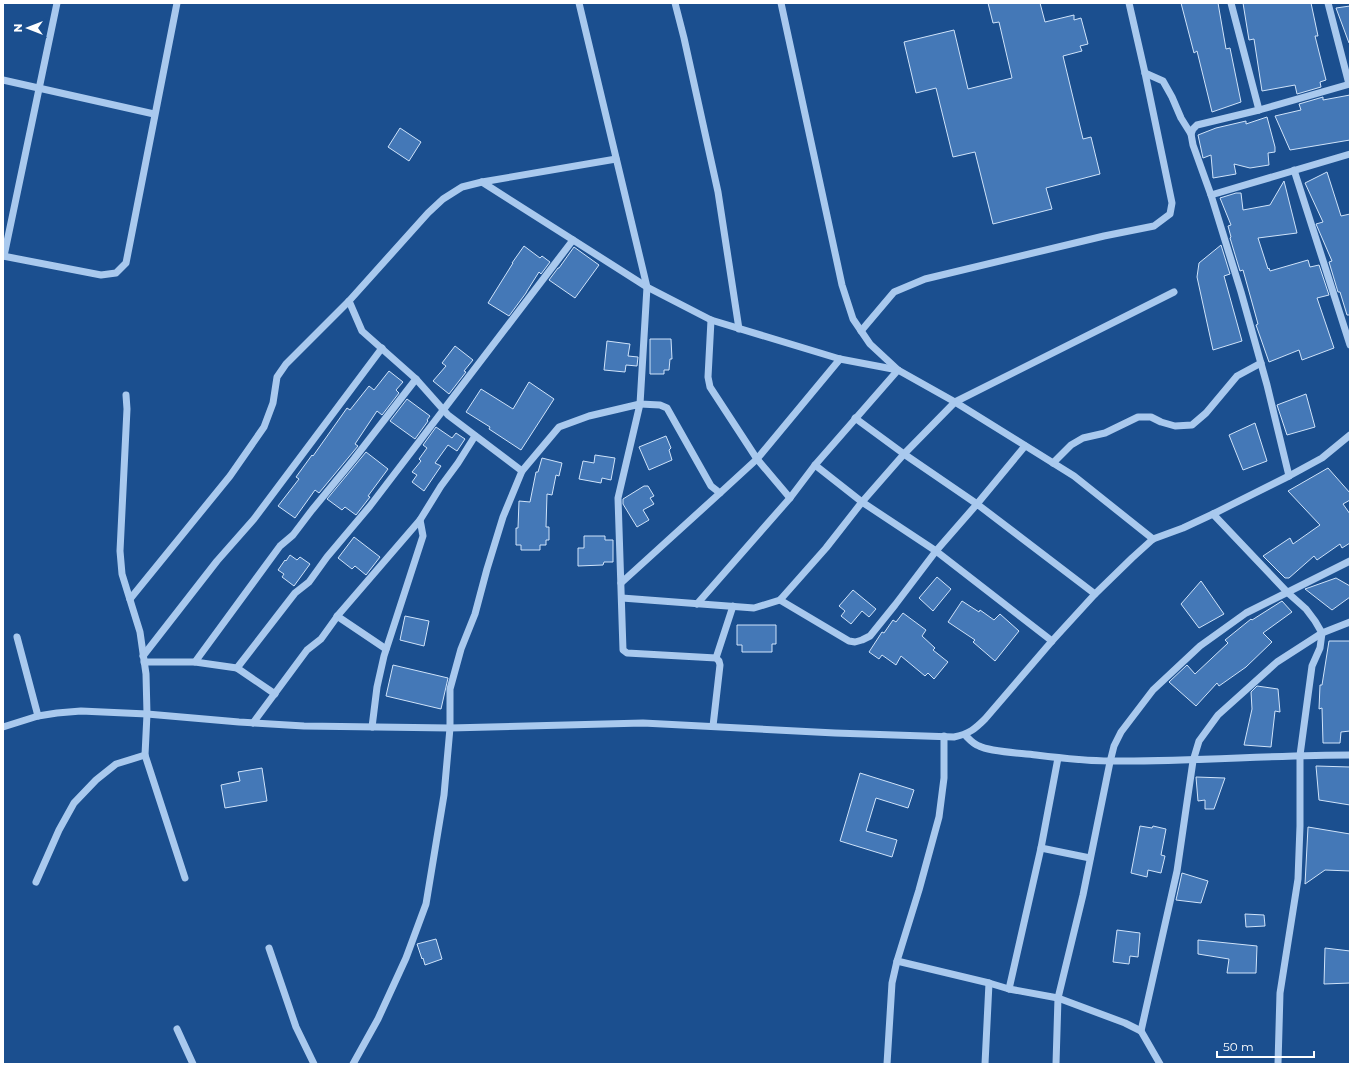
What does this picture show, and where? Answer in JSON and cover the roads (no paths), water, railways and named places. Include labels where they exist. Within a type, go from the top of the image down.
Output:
[{"type":"street","points":[[57,3],[3,256],[101,275],[116,273],[126,263],[154,114],[177,3]]},
{"type":"street","points":[[579,3],[647,287],[640,404],[618,498],[623,650],[625,652],[716,658]]},
{"type":"street","points":[[675,3],[718,192],[739,329]]},
{"type":"street","points":[[781,3],[842,285],[854,319],[870,344],[898,370],[954,402],[1074,476],[1153,540]]},
{"type":"street","points":[[861,331],[894,292],[925,279],[1104,236],[1154,226],[1170,214],[1172,202],[1146,74],[1129,3]]},
{"type":"street","points":[[1231,3],[1259,110]]},
{"type":"street","points":[[1191,134],[1197,125],[1259,110],[1350,84],[1328,3]]},
{"type":"street","points":[[1146,74],[1163,81],[1172,96],[1181,118],[1191,134],[1193,145],[1211,195],[1241,292],[1261,363],[1289,476]]},
{"type":"street","points":[[3,80],[154,114]]},
{"type":"street","points":[[1211,195],[1350,154]]},
{"type":"street","points":[[130,599],[230,476],[264,427],[273,403],[277,377],[286,364],[349,301],[428,213],[443,199],[462,187],[482,182],[616,159]]},
{"type":"street","points":[[1294,170],[1350,345]]},
{"type":"street","points":[[482,182],[647,287],[711,320],[840,359],[898,370]]},
{"type":"street","points":[[237,668],[295,593],[309,582],[327,556],[370,506],[573,240]]},
{"type":"street","points":[[622,598],[754,608],[780,600],[826,548],[862,502],[904,454],[954,402],[1174,292]]},
{"type":"street","points":[[349,301],[362,331],[416,379],[448,415],[522,471]]},
{"type":"street","points":[[711,320],[708,377],[710,387],[757,459],[790,498]]},
{"type":"street","points":[[144,659],[217,561],[254,519],[382,348]]},
{"type":"street","points":[[621,583],[757,459],[840,359]]},
{"type":"street","points":[[1053,463],[1071,445],[1083,438],[1105,433],[1138,418],[1151,417],[1175,426],[1192,425],[1206,413],[1237,376],[1261,363]]},
{"type":"street","points":[[697,604],[790,498],[815,465],[898,370]]},
{"type":"street","points":[[194,662],[280,546],[293,535],[416,379]]},
{"type":"street","points":[[126,395],[127,409],[120,551],[122,574],[140,632],[146,674],[147,714],[145,755],[185,878]]},
{"type":"street","points":[[354,1064],[378,1020],[406,958],[426,904],[444,795],[450,728],[450,689],[461,649],[475,614],[486,569],[503,517],[522,471],[559,427],[589,416],[640,404],[660,405],[667,408],[711,486],[720,493]]},
{"type":"street","points":[[855,418],[977,504],[1095,594]]},
{"type":"street","points":[[3,727],[38,716],[82,711],[147,714],[304,726],[450,728],[643,723],[836,733],[954,737],[965,735],[976,728],[985,719],[1052,641],[1095,594],[1153,540],[1213,514],[1289,476],[1322,458],[1350,435]]},
{"type":"street","points":[[253,723],[307,650],[321,639],[337,616],[420,520],[440,486],[458,463],[475,436]]},
{"type":"street","points":[[780,600],[849,641],[855,642],[870,636],[936,551],[1025,446]]},
{"type":"street","points":[[815,465],[862,502],[936,551],[1052,641]]},
{"type":"street","points":[[1213,514],[1287,592],[1306,609],[1316,621],[1322,633],[1320,648],[1312,666],[1300,755],[1298,879],[1280,993],[1278,1064]]},
{"type":"street","points":[[372,727],[377,687],[386,650],[423,536],[420,520]]},
{"type":"street","points":[[1056,1064],[1058,998],[1083,895],[1110,762],[1114,746],[1121,732],[1153,690],[1200,646],[1246,613],[1350,561]]},
{"type":"street","points":[[716,658],[733,606]]},
{"type":"street","points":[[337,616],[386,650]]},
{"type":"street","points":[[1141,1031],[1177,871],[1193,761],[1199,741],[1218,715],[1277,662],[1322,633],[1350,622]]},
{"type":"street","points":[[17,637],[38,716]]},
{"type":"street","points":[[714,726],[720,665],[716,658]]},
{"type":"street","points":[[144,659],[194,662],[237,668],[275,694]]},
{"type":"street","points":[[965,735],[971,742],[979,747],[1058,758],[1110,762],[1193,761],[1300,755],[1350,755]]},
{"type":"street","points":[[887,1064],[892,983],[939,816],[944,778],[944,736]]},
{"type":"street","points":[[36,882],[59,830],[74,803],[96,780],[116,764],[145,755]]},
{"type":"street","points":[[1009,989],[1041,848],[1058,758]]},
{"type":"street","points":[[1041,848],[1090,858]]},
{"type":"street","points":[[269,948],[296,1027],[314,1064]]},
{"type":"street","points":[[897,961],[1009,989],[1058,998],[1125,1023],[1141,1031],[1160,1064]]},
{"type":"street","points":[[985,1064],[989,983]]},
{"type":"street","points":[[177,1030],[193,1064]]}]
